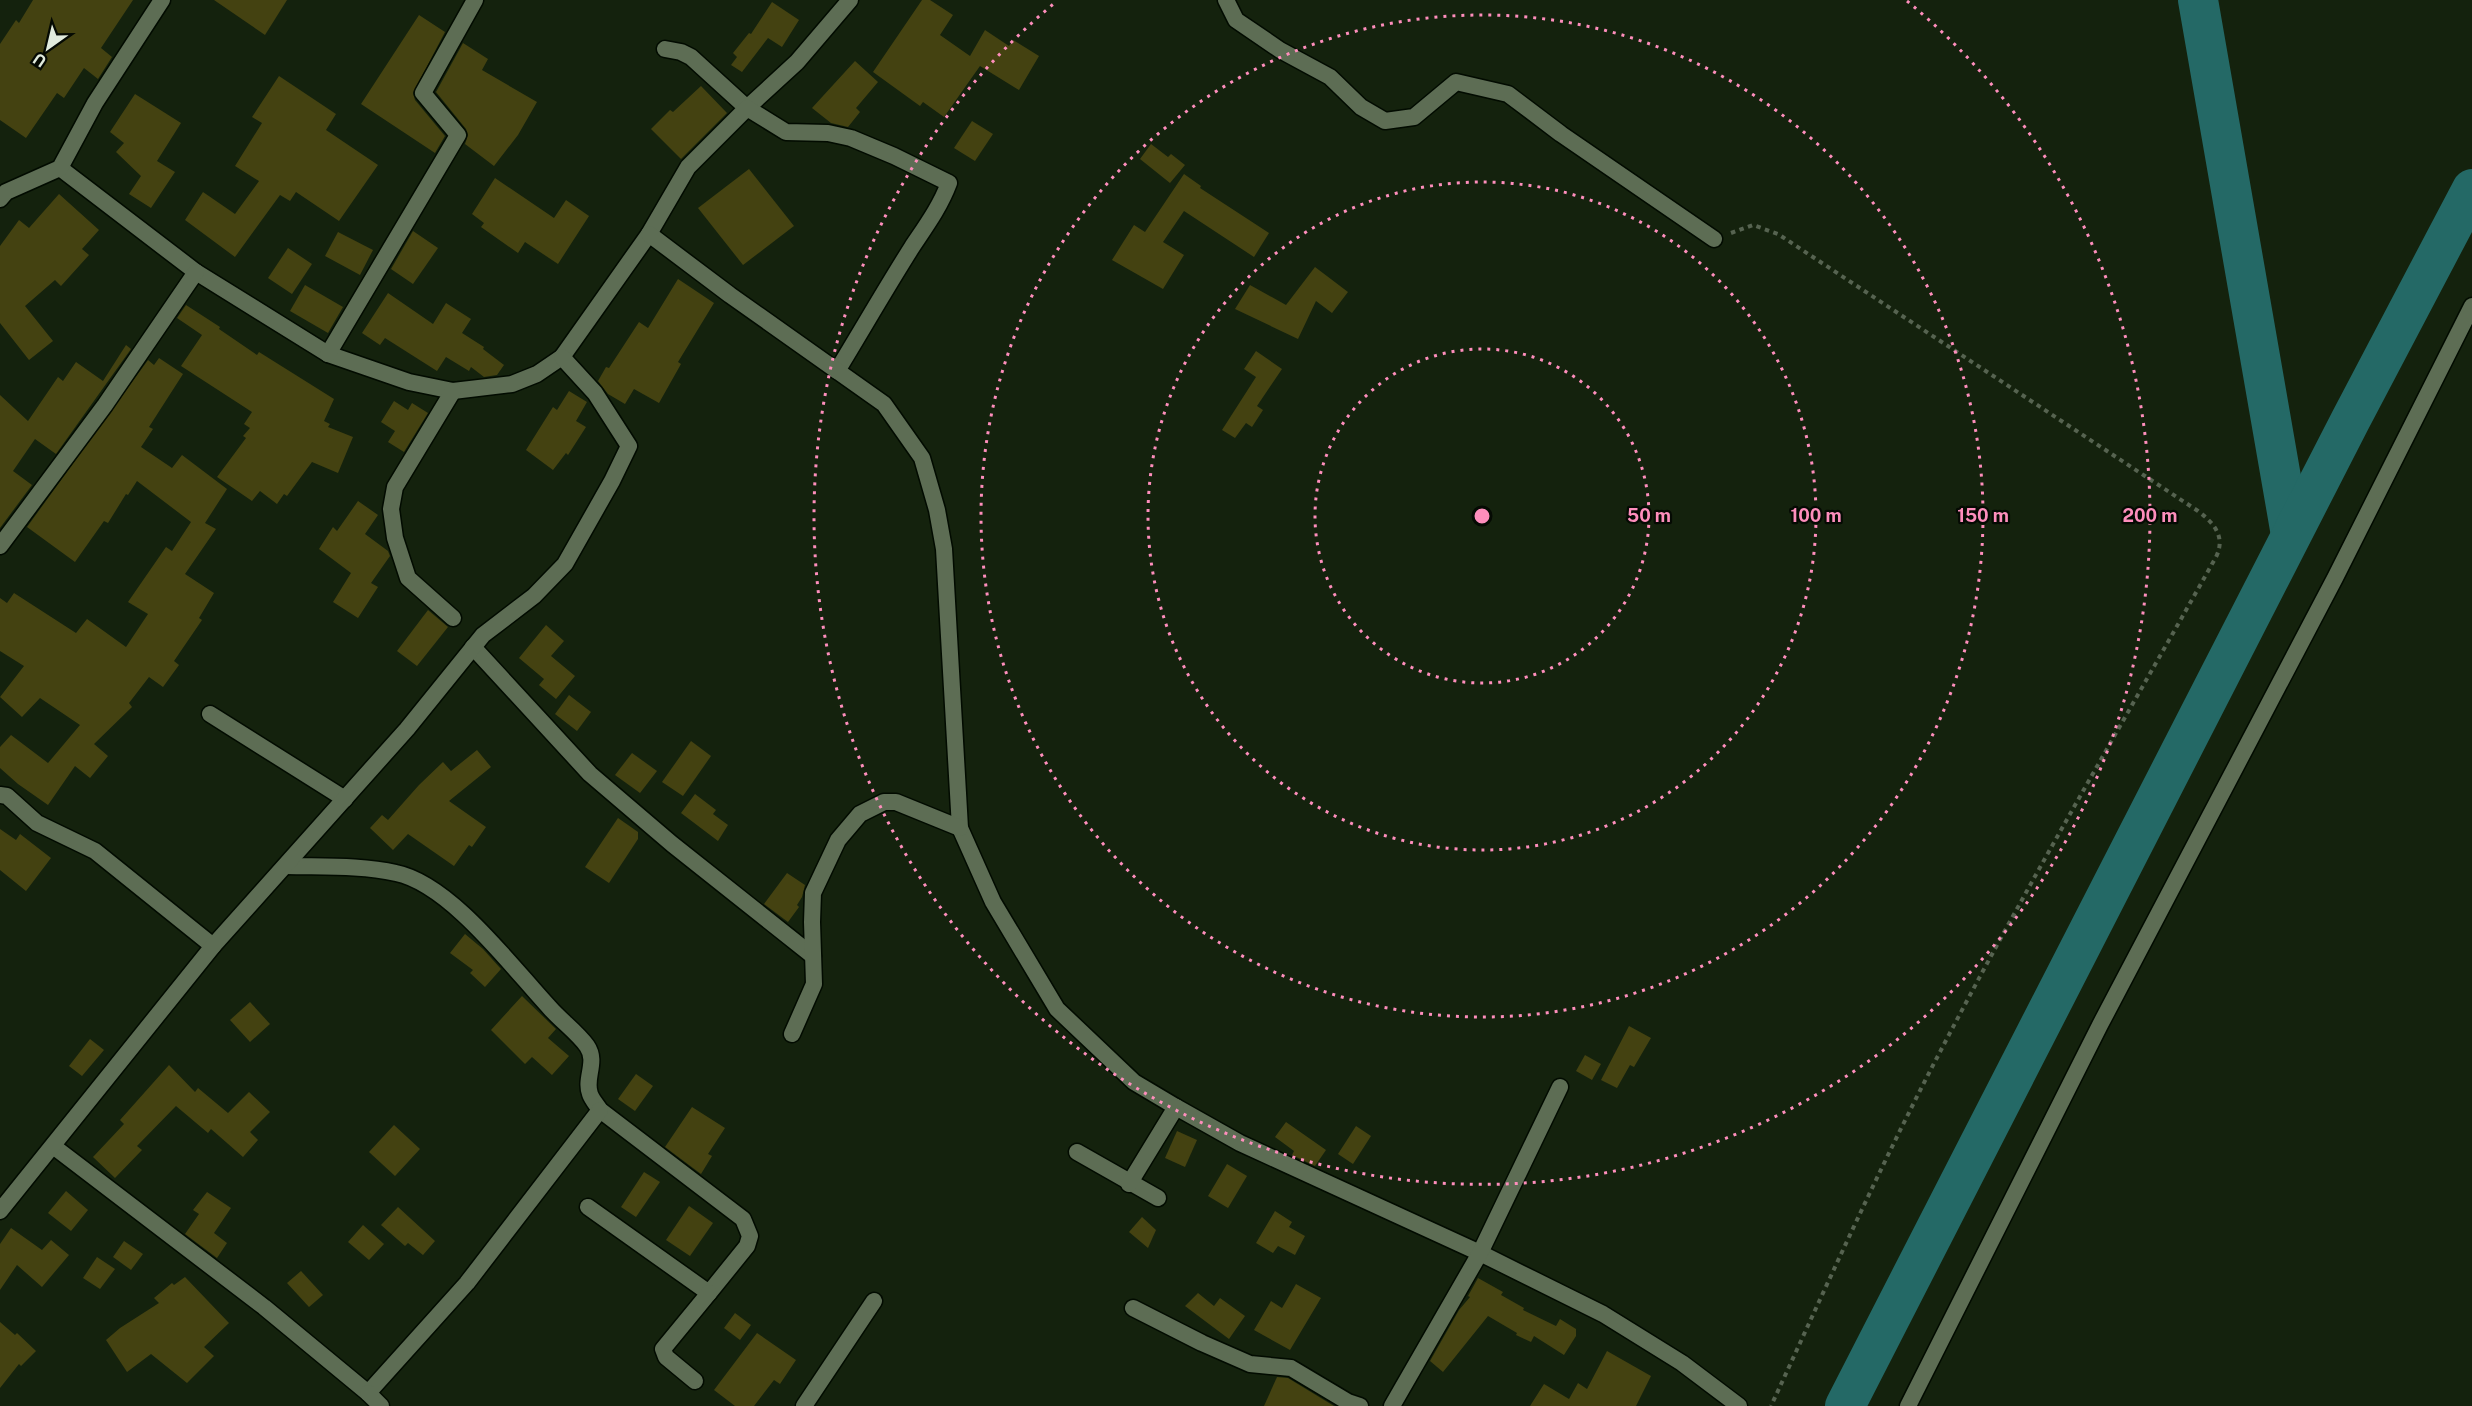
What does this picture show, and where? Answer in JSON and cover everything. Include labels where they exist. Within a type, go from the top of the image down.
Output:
[{"type":"street","points":[[0,199],[6,192],[60,168],[95,103],[162,0]]},
{"type":"street","points":[[328,354],[458,135],[423,93],[475,0]]},
{"type":"street","points":[[1226,0],[1236,20],[1280,50],[1330,77],[1361,107],[1385,121],[1414,117],[1456,82],[1508,94],[1561,134],[1714,239]]},
{"type":"street","points":[[60,168],[196,272],[328,354],[409,382],[453,392],[512,384],[537,374],[562,357],[650,234],[688,167],[797,62],[846,1]]},
{"type":"street","points":[[664,49],[692,57],[747,108],[786,132],[828,133],[851,138],[948,183],[944,196],[929,224],[912,247],[837,371]]},
{"type":"street","points":[[650,234],[730,295],[884,404],[922,458],[937,510],[944,549],[946,620],[960,828],[993,902],[1057,1009],[1134,1082],[1176,1107],[1240,1143],[1480,1253],[1604,1314],[1682,1363],[1739,1406]]},
{"type":"street","points":[[0,546],[105,405],[196,272]]},
{"type":"street","points":[[1908,1406],[2100,1025],[2335,578],[2472,306]]},
{"type":"street","points":[[0,1211],[213,946],[407,729],[483,634],[534,596],[565,564],[629,446],[595,393],[562,357]]},
{"type":"street","points":[[453,392],[395,487],[391,509],[395,538],[408,578],[453,618]]},
{"type":"street","points":[[473,647],[590,774],[672,844],[813,956]]},
{"type":"street","points":[[210,714],[345,799]]},
{"type":"street","points":[[0,795],[7,796],[37,823],[95,851],[153,895],[213,946]]},
{"type":"street","points":[[792,1034],[814,984],[813,893],[838,840],[860,814],[884,802],[896,802],[960,828]]},
{"type":"street","points":[[286,866],[357,868],[397,873],[415,879],[453,903],[587,1045],[593,1062],[589,1080],[590,1094],[600,1110],[743,1219],[750,1236],[747,1246],[663,1348],[666,1357],[694,1381]]},
{"type":"street","points":[[1392,1406],[1480,1253],[1560,1087]]},
{"type":"street","points":[[1129,1184],[1176,1107]]},
{"type":"street","points":[[368,1393],[467,1283],[600,1110]]},
{"type":"street","points":[[53,1146],[264,1307],[381,1406]]},
{"type":"street","points":[[1077,1152],[1129,1184],[1158,1198]]},
{"type":"street","points":[[588,1207],[709,1293]]},
{"type":"street","points":[[804,1406],[874,1301]]},
{"type":"street","points":[[1133,1308],[1250,1364],[1291,1368],[1348,1402],[1360,1406]]},
{"type":"path","points":[[1714,239],[1753,225],[1778,234],[2198,511],[2217,529],[2220,542],[2216,557],[2007,927],[1941,1051],[1880,1172],[1771,1406]]},
{"type":"building","points":[[33,0],[133,0],[101,48],[112,57],[98,79],[84,68],[64,98],[57,93],[26,138],[0,120],[0,44],[16,20],[19,23]]},
{"type":"building","points":[[214,0],[287,0],[265,35]]},
{"type":"building","points":[[922,0],[930,0],[953,15],[940,35],[970,56],[985,30],[1009,46],[1013,40],[1039,56],[1019,90],[980,66],[944,117],[923,102],[920,106],[873,72]]},
{"type":"building","points":[[772,2],[799,20],[782,47],[768,38],[742,72],[731,65],[737,57],[733,53],[749,33],[751,34]]},
{"type":"building","points":[[419,15],[445,32],[413,93],[415,100],[445,136],[435,153],[361,104]]},
{"type":"building","points":[[463,43],[488,59],[482,70],[537,102],[518,135],[494,166],[465,144],[468,135],[466,129],[436,92]]},
{"type":"building","points":[[855,61],[878,82],[856,108],[860,112],[848,127],[831,123],[812,108]]},
{"type":"building","points":[[279,76],[336,114],[326,130],[378,165],[339,221],[296,192],[290,201],[280,195],[235,257],[185,220],[203,192],[235,214],[259,181],[235,166],[262,123],[252,117]]},
{"type":"building","points":[[701,86],[727,113],[681,159],[651,129],[670,110],[673,112]]},
{"type":"building","points":[[135,94],[181,123],[157,161],[175,172],[151,208],[129,194],[141,176],[116,152],[124,143],[110,132]]},
{"type":"building","points":[[972,121],[993,134],[975,161],[954,148]]},
{"type":"building","points":[[1151,144],[1168,157],[1171,154],[1185,165],[1170,183],[1140,159]]},
{"type":"building","points":[[749,169],[794,226],[743,265],[698,208]]},
{"type":"building","points":[[1184,174],[1201,186],[1200,188],[1269,233],[1254,257],[1184,211],[1163,242],[1184,255],[1163,289],[1112,260],[1134,225],[1145,232]]},
{"type":"building","points":[[495,178],[554,218],[566,200],[589,216],[558,264],[525,242],[518,253],[481,227],[484,223],[472,214]]},
{"type":"building","points":[[59,194],[99,230],[82,249],[89,255],[61,286],[55,280],[25,306],[53,341],[29,360],[0,323],[0,246],[19,220],[29,228]]},
{"type":"building","points":[[413,231],[438,248],[413,284],[391,269]]},
{"type":"building","points":[[338,232],[373,250],[360,275],[325,256]]},
{"type":"building","points":[[288,248],[312,264],[292,294],[268,278]]},
{"type":"building","points":[[1315,267],[1348,292],[1332,313],[1316,301],[1298,339],[1235,309],[1250,285],[1286,305]]},
{"type":"building","points":[[678,279],[714,303],[678,362],[681,364],[659,403],[634,389],[625,404],[608,394],[598,381],[639,322],[648,328]]},
{"type":"building","points":[[305,285],[343,307],[328,333],[290,311]]},
{"type":"building","points":[[388,293],[433,324],[446,303],[471,319],[462,333],[484,347],[483,349],[504,365],[497,375],[484,377],[471,367],[469,371],[446,357],[437,371],[385,338],[380,345],[362,333]]},
{"type":"building","points":[[186,305],[257,355],[259,352],[334,399],[324,421],[330,424],[328,427],[353,437],[338,473],[312,462],[287,496],[284,494],[277,504],[260,491],[252,501],[217,477],[246,438],[243,436],[250,428],[244,424],[252,412],[181,366],[202,335],[177,318]]},
{"type":"building","points":[[126,345],[131,349],[56,454],[35,439],[13,471],[32,485],[0,528],[0,395],[28,421],[58,377],[63,381],[76,362],[103,381]]},
{"type":"building","points":[[1256,351],[1282,369],[1257,406],[1263,410],[1252,427],[1246,423],[1235,438],[1222,430],[1256,377],[1244,369]]},
{"type":"building","points":[[159,358],[183,374],[149,427],[153,429],[141,447],[172,468],[182,455],[227,489],[205,523],[216,529],[185,574],[214,593],[199,618],[202,620],[174,661],[179,665],[163,687],[149,677],[129,703],[132,707],[94,744],[108,756],[90,778],[75,766],[48,805],[0,768],[0,747],[11,735],[48,763],[80,725],[40,698],[22,717],[0,697],[24,666],[0,651],[0,598],[7,603],[14,593],[76,633],[87,619],[126,647],[148,614],[128,602],[166,547],[172,551],[191,522],[137,481],[108,523],[104,521],[75,562],[27,527],[148,360],[154,365]]},
{"type":"building","points":[[569,391],[587,402],[576,421],[586,427],[568,455],[566,453],[553,470],[526,450],[553,407],[557,410]]},
{"type":"building","points":[[394,401],[408,410],[412,403],[428,413],[404,452],[388,442],[395,431],[381,422]]},
{"type":"building","points":[[358,501],[378,515],[365,534],[388,551],[390,556],[371,583],[378,587],[358,618],[333,602],[351,573],[319,549],[333,527],[337,531]]},
{"type":"building","points":[[428,610],[448,627],[417,666],[397,651]]},
{"type":"building","points":[[546,625],[564,641],[551,656],[575,676],[556,699],[539,685],[544,679],[519,658]]},
{"type":"building","points":[[569,695],[591,712],[577,731],[555,714]]},
{"type":"building","points":[[691,741],[711,756],[683,796],[662,782]]},
{"type":"building","points":[[477,750],[491,767],[449,801],[486,827],[472,847],[469,845],[454,866],[408,834],[393,850],[370,828],[382,815],[388,820],[443,762],[451,771]]},
{"type":"building","points":[[632,753],[657,771],[640,793],[615,775]]},
{"type":"building","points":[[695,794],[716,810],[713,814],[728,825],[718,841],[681,813]]},
{"type":"building","points":[[618,818],[638,832],[638,839],[609,883],[585,867]]},
{"type":"building","points":[[0,829],[16,840],[20,834],[51,858],[26,891],[0,870]]},
{"type":"building","points":[[787,873],[805,885],[797,905],[799,907],[788,922],[764,904]]},
{"type":"building","points":[[465,934],[501,969],[485,987],[470,973],[473,970],[450,953]]},
{"type":"building","points":[[522,996],[556,1029],[548,1038],[569,1056],[552,1075],[532,1057],[525,1064],[491,1030]]},
{"type":"building","points":[[250,1002],[270,1024],[250,1042],[230,1020]]},
{"type":"building","points":[[1629,1026],[1651,1038],[1634,1067],[1630,1065],[1617,1088],[1601,1080]]},
{"type":"building","points":[[90,1039],[104,1050],[82,1076],[69,1066]]},
{"type":"building","points":[[1585,1055],[1601,1064],[1592,1080],[1576,1071]]},
{"type":"building","points":[[169,1065],[195,1092],[198,1088],[228,1113],[249,1092],[270,1112],[250,1132],[258,1140],[243,1157],[211,1129],[208,1133],[176,1106],[137,1146],[142,1150],[115,1178],[93,1157],[124,1124],[120,1120]]},
{"type":"building","points":[[636,1074],[653,1086],[635,1111],[618,1099]]},
{"type":"building","points":[[692,1107],[725,1128],[708,1154],[712,1156],[701,1174],[665,1147]]},
{"type":"building","points":[[1286,1122],[1326,1150],[1315,1166],[1292,1155],[1294,1151],[1275,1137]]},
{"type":"building","points":[[394,1125],[420,1149],[395,1176],[369,1152]]},
{"type":"building","points":[[1356,1126],[1371,1136],[1353,1164],[1338,1154]]},
{"type":"building","points":[[1177,1131],[1197,1140],[1185,1167],[1165,1158]]},
{"type":"building","points":[[1227,1164],[1247,1176],[1228,1208],[1208,1196]]},
{"type":"building","points":[[644,1172],[660,1182],[636,1217],[621,1207]]},
{"type":"building","points":[[66,1191],[88,1210],[71,1231],[48,1213]]},
{"type":"building","points":[[207,1192],[231,1208],[214,1233],[227,1243],[217,1258],[185,1234],[199,1214],[193,1210]]},
{"type":"building","points":[[689,1206],[713,1223],[690,1256],[666,1240]]},
{"type":"building","points":[[398,1207],[435,1241],[423,1255],[408,1243],[405,1246],[381,1225]]},
{"type":"building","points":[[1275,1211],[1292,1222],[1289,1227],[1305,1236],[1295,1255],[1278,1246],[1273,1253],[1256,1243]]},
{"type":"building","points":[[1142,1217],[1156,1230],[1148,1248],[1129,1232]]},
{"type":"building","points":[[363,1225],[384,1244],[369,1260],[348,1242]]},
{"type":"building","points":[[11,1228],[42,1250],[51,1240],[69,1255],[42,1287],[17,1265],[0,1290],[0,1244]]},
{"type":"building","points":[[124,1241],[143,1254],[131,1270],[113,1257]]},
{"type":"building","points":[[97,1257],[115,1269],[100,1289],[83,1278]]},
{"type":"building","points":[[301,1271],[323,1295],[309,1307],[287,1283]]},
{"type":"building","points":[[185,1277],[229,1323],[204,1347],[214,1356],[187,1383],[151,1354],[127,1372],[106,1340],[120,1328],[159,1303],[154,1298],[172,1283],[174,1285]]},
{"type":"building","points":[[1478,1278],[1503,1292],[1501,1295],[1524,1308],[1523,1310],[1556,1326],[1560,1319],[1576,1329],[1576,1336],[1564,1355],[1534,1336],[1531,1342],[1516,1335],[1517,1333],[1488,1316],[1443,1372],[1430,1361],[1459,1310],[1470,1297],[1468,1296]]},
{"type":"building","points":[[1296,1284],[1321,1298],[1290,1350],[1254,1330],[1271,1301],[1282,1308]]},
{"type":"building","points":[[1198,1293],[1214,1306],[1220,1298],[1245,1316],[1229,1339],[1185,1306]]},
{"type":"building","points":[[735,1313],[751,1325],[740,1340],[724,1328]]},
{"type":"building","points":[[0,1322],[15,1335],[17,1333],[36,1351],[21,1366],[19,1364],[0,1388]]},
{"type":"building","points":[[757,1333],[796,1360],[780,1384],[774,1380],[754,1406],[735,1406],[714,1390]]},
{"type":"building","points":[[1607,1351],[1651,1376],[1636,1406],[1530,1406],[1544,1384],[1569,1399],[1578,1383],[1587,1389]]},
{"type":"building","points":[[1277,1377],[1288,1378],[1334,1406],[1264,1406]]},
{"type":"waterway","points":[[2198,0],[2291,535]]},
{"type":"waterway","points":[[1845,1406],[2350,421],[2472,189]]}]
